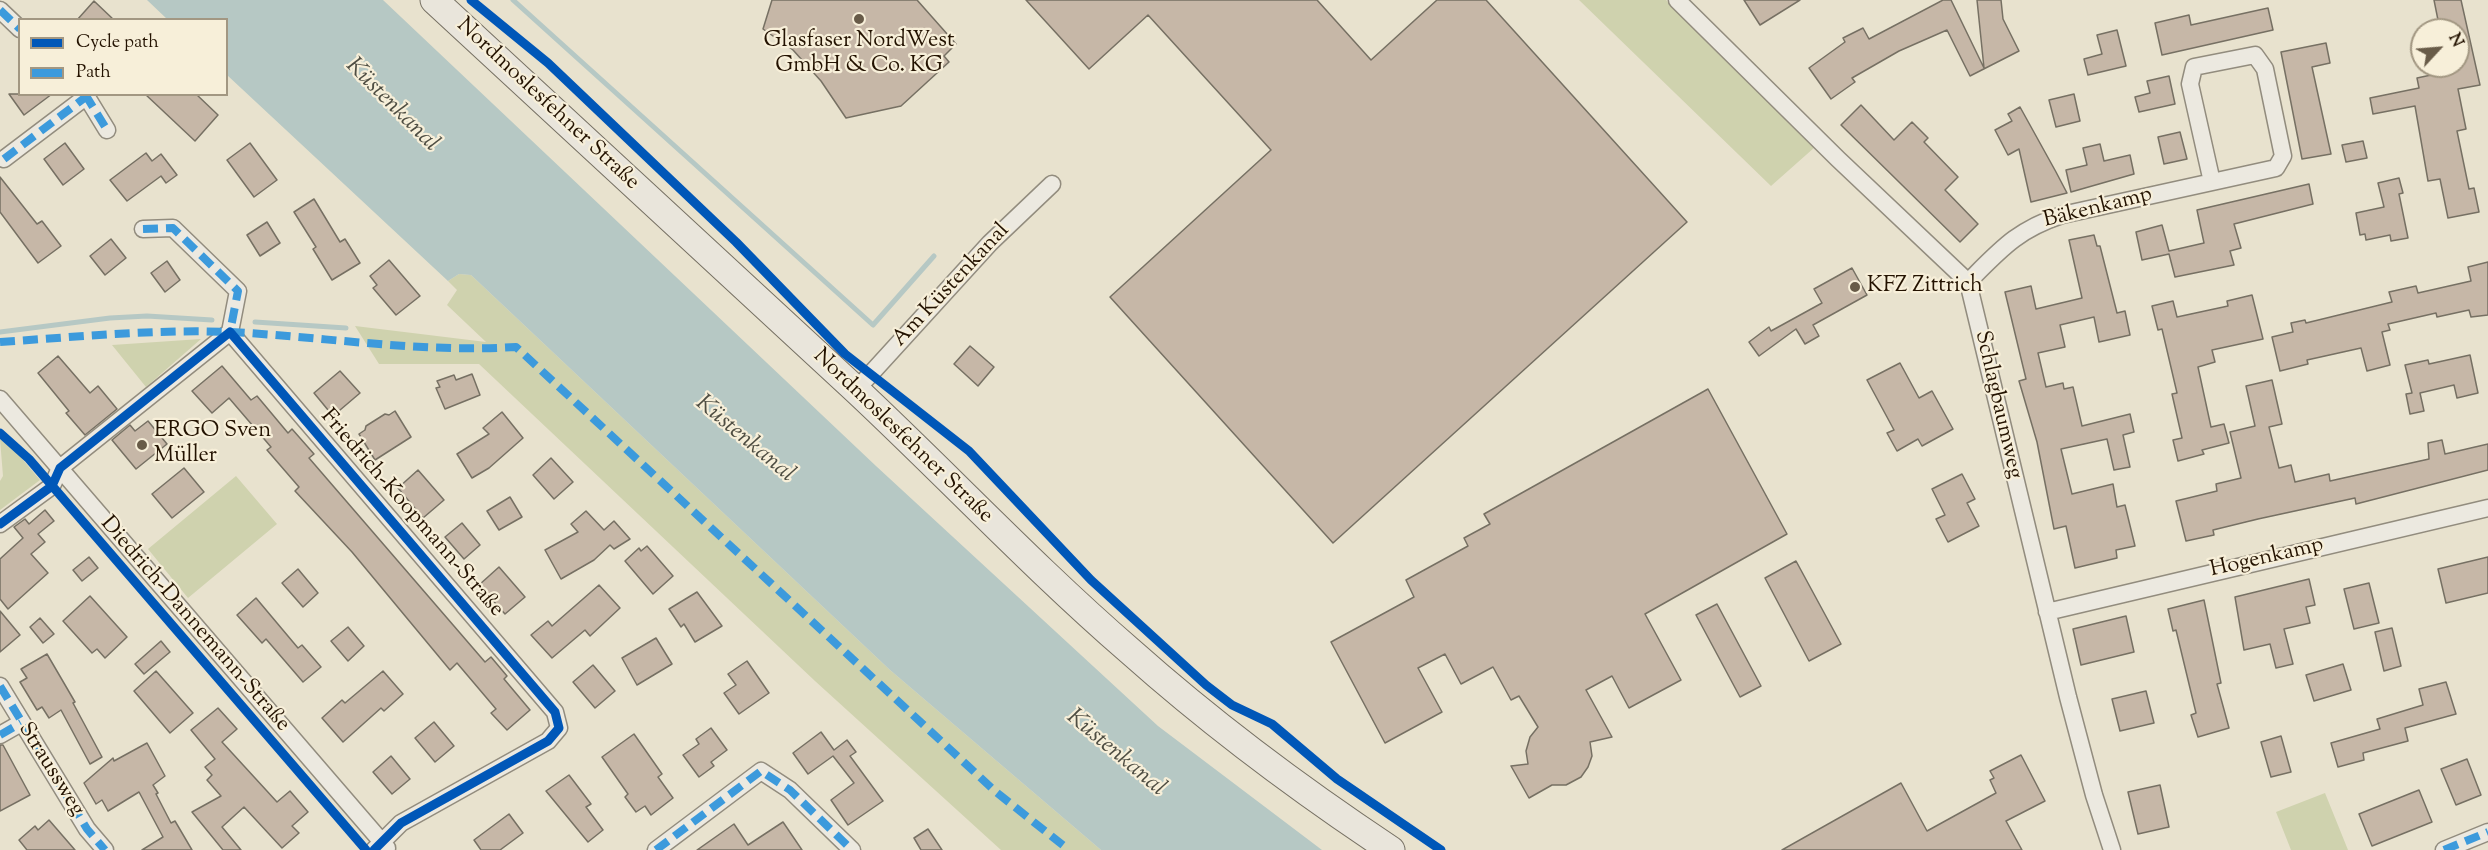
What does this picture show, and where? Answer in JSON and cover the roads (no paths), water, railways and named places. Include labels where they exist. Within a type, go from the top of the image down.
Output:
[{"type":"main road","name":"Nordmoslesfehner Straße","points":[[434,0],[856,390],[1030,560],[1130,652],[1220,727],[1317,801],[1391,850]]},
{"type":"street","points":[[1677,0],[1838,159],[1968,282]]},
{"type":"street","points":[[0,10],[18,28]]},
{"type":"street","name":"Bäkenkamp","points":[[1968,282],[2007,242],[2033,225],[2062,215],[2276,168],[2283,156],[2265,69],[2255,55],[2194,67],[2190,84],[2212,182]]},
{"type":"street","points":[[4,159],[85,96]]},
{"type":"street","points":[[87,96],[107,130]]},
{"type":"street","name":"Am Küstenkanal","points":[[856,390],[990,243],[1052,184]]},
{"type":"street","points":[[0,524],[52,486],[60,468],[230,332],[238,291],[173,228],[143,228]]},
{"type":"street","name":"Schlagbaumweg","points":[[1968,282],[2047,612],[2094,795],[2112,850]]},
{"type":"street","name":"Friedrich-Koopmann-Straße","points":[[230,332],[555,712],[559,728],[548,741],[401,823],[381,847]]},
{"type":"street","name":"Diedrich-Dannemann-Straße","points":[[0,399],[381,847]]},
{"type":"street","name":"Hogenkamp","points":[[2047,612],[2488,507]]},
{"type":"street","name":"Straussweg","points":[[0,686],[87,829],[105,850]]},
{"type":"street","points":[[0,735],[21,723]]},
{"type":"street","points":[[656,850],[761,771],[790,790],[852,850]]},
{"type":"street","points":[[2444,850],[2488,832]]},
{"type":"water","name":"Küstenkanal","points":[[147,0],[383,0],[876,466],[1158,726],[1322,850],[1101,850],[890,670],[471,275],[459,274],[448,281],[228,76],[228,18],[166,18]]},
{"type":"waterway","points":[[513,0],[873,325],[934,256]]},
{"type":"waterway","points":[[0,332],[110,318],[147,316],[212,320]]},
{"type":"waterway","points":[[255,322],[346,328]]},
{"type":"place","name":"Glasfaser NordWest GmbH & Co. KG","points":[[859,19]]},
{"type":"place","name":"KFZ Zittrich","points":[[1855,287]]},
{"type":"place","name":"ERGO Sven Müller","points":[[142,445]]}]
